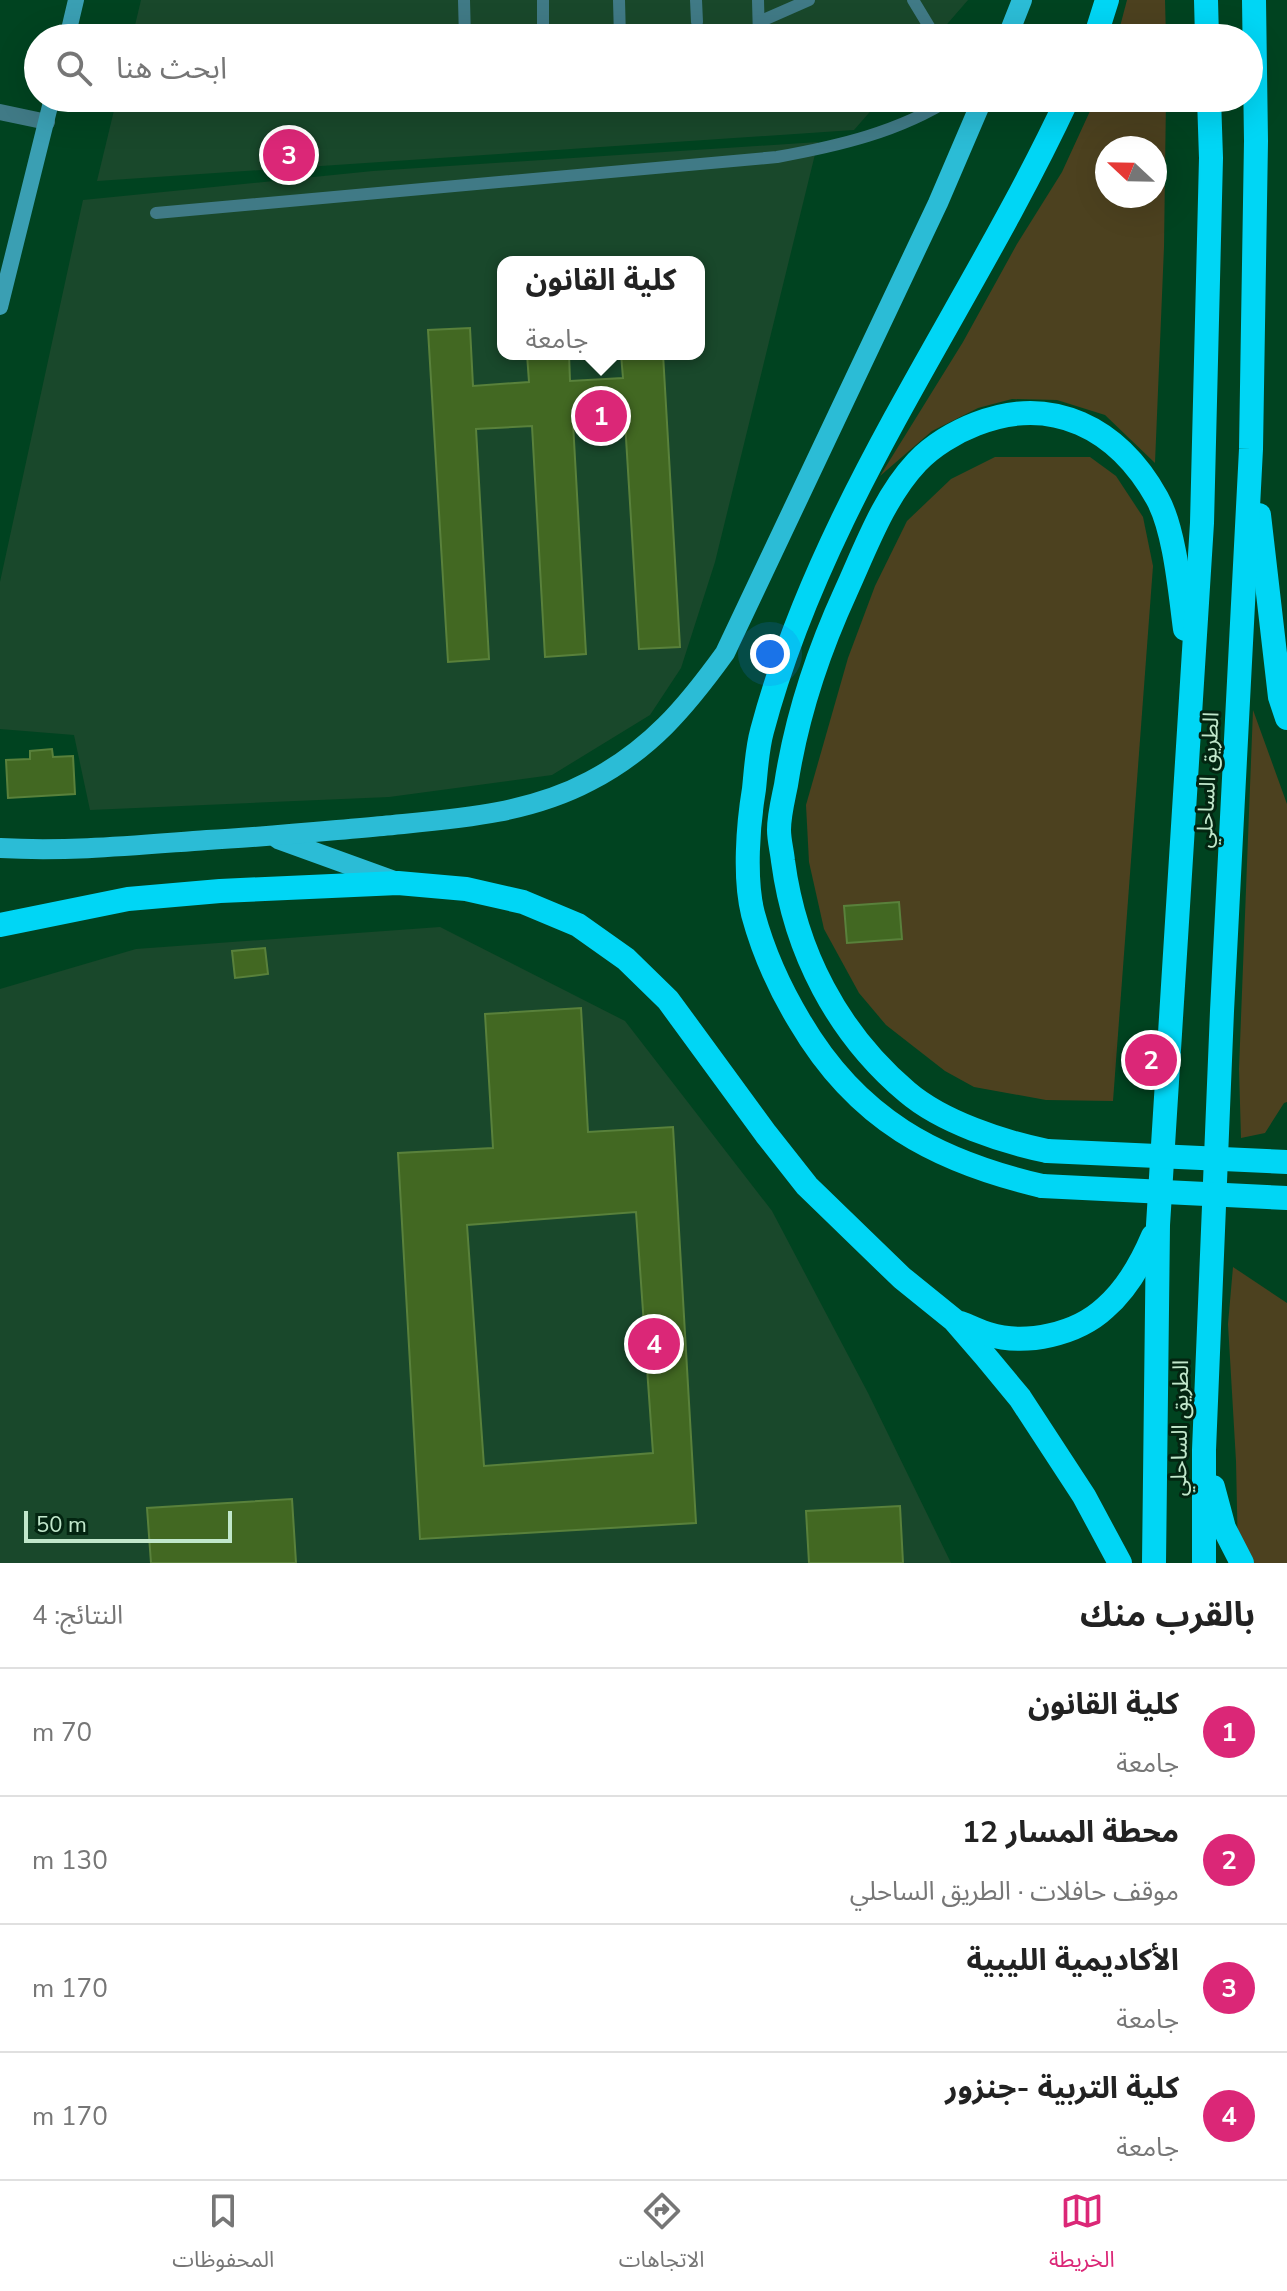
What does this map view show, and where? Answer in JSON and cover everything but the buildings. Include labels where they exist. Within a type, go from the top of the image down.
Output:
[{"type":"highway","points":[[1099,24],[1107,0]]},
{"type":"highway","points":[[1206,0],[1207,24]]},
{"type":"highway","name":"الطريق الساحلي","points":[[1254,0],[1254,24]]},
{"type":"highway","points":[[1062,112],[1035,170],[962,295],[853,497],[800,612],[762,733],[747,833],[753,912],[780,989],[822,1059],[885,1120],[940,1153],[997,1176],[1042,1186],[1287,1198]]},
{"type":"highway","name":"الطريق الساحلي","points":[[1154,1563],[1158,1225],[1202,523],[1209,112]]},
{"type":"highway","name":"الطريق الساحلي","points":[[1204,1563],[1204,1450],[1222,1011],[1251,449],[1256,112]]},
{"type":"highway","points":[[1193,688],[1175,557],[1159,500],[1128,456],[1086,425],[1048,413],[1001,414],[957,432],[917,461],[883,511],[832,621],[794,737],[779,829],[788,902],[815,976],[853,1038],[908,1094],[955,1120],[1011,1143],[1047,1151],[1287,1162]]},
{"type":"highway","points":[[1251,449],[1280,697],[1287,718]]},
{"type":"highway","points":[[0,925],[128,899],[220,891],[398,883],[466,889],[523,902],[578,925],[626,959],[668,1000],[807,1186],[902,1278],[954,1320],[1020,1398],[1084,1496],[1120,1563]]},
{"type":"highway","points":[[954,1320],[991,1336],[1031,1339],[1071,1329],[1105,1308],[1142,1263],[1158,1225]]},
{"type":"highway","points":[[1204,1450],[1224,1528],[1242,1563]]},
{"type":"main road","points":[[1013,24],[1022,0]]},
{"type":"main road","points":[[0,848],[55,850],[271,836],[469,817],[531,805],[589,781],[642,747],[688,704],[725,653],[938,203],[977,112]]},
{"type":"main road","points":[[271,836],[398,883]]},
{"type":"street","points":[[70,24],[76,0]]},
{"type":"street","points":[[0,112],[47,122]]},
{"type":"street","points":[[0,307],[49,112]]},
{"type":"lane","points":[[464,0],[465,24]]},
{"type":"lane","points":[[543,0],[543,24]]},
{"type":"lane","points":[[619,0],[620,24]]},
{"type":"lane","points":[[696,0],[697,22]]},
{"type":"lane","points":[[758,0],[759,22],[809,0]]},
{"type":"lane","points":[[913,0],[928,24]]},
{"type":"lane","points":[[156,213],[777,157],[857,140],[910,122],[928,112]]},
{"type":"shaded area","points":[[141,0],[968,0],[947,24],[135,24]]},
{"type":"shaded area","points":[[1127,0],[1165,0],[1166,24],[1121,24]]},
{"type":"shaded area","points":[[114,112],[870,112],[854,130],[97,181]]},
{"type":"shaded area","points":[[1090,112],[1166,112],[1165,136],[1095,136],[1095,208],[1165,208],[1155,463],[1105,415],[1057,400],[1012,399],[978,408],[932,431],[880,476],[963,342],[1017,244],[1062,172]]},
{"type":"shaded area","points":[[818,142],[715,562],[681,668],[650,715],[552,775],[389,797],[90,810],[74,735],[0,729],[0,582],[83,200],[373,171]]},
{"type":"shaded area","points":[[995,457],[1090,457],[1116,476],[1143,517],[1153,566],[1113,1101],[1046,1100],[974,1087],[945,1071],[886,1025],[859,993],[824,929],[809,862],[806,805],[848,658],[875,586],[907,521],[951,479]]},
{"type":"shaded area","points":[[1253,710],[1287,804],[1287,1102],[1265,1133],[1241,1138],[1239,1069]]},
{"type":"shaded area","points":[[440,927],[625,1021],[772,1211],[868,1393],[951,1563],[0,1563],[0,989],[136,949]]},
{"type":"shaded area","points":[[1233,1267],[1287,1303],[1287,1563],[1245,1563],[1238,1555],[1228,1324]]},
{"type":"place","name":"الأكاديمية الليبية","points":[[289,155]]},
{"type":"place","name":"كلية القانون","points":[[601,416]]},
{"type":"place","name":"محطة المسار 12","points":[[1151,1060]]},
{"type":"place","name":"كلية التربية -جنزور","points":[[654,1344]]}]
